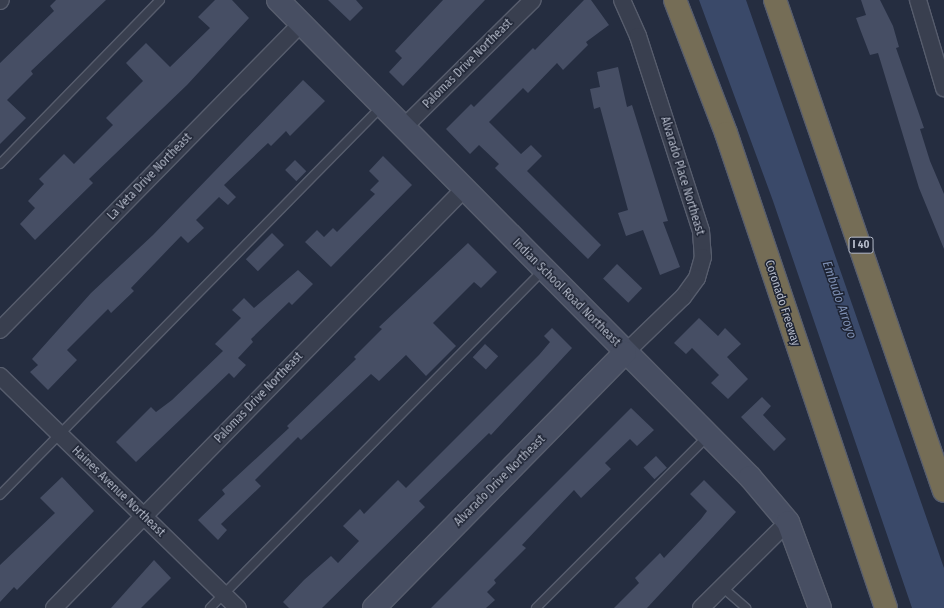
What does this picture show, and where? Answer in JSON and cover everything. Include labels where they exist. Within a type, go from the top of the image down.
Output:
[{"type":"highway","name":"I 40","points":[[775,0],[944,491]]},
{"type":"highway","name":"Coronado Freeway","points":[[675,1],[726,133],[886,608]]},
{"type":"street","name":"Indian School Road Northeast","points":[[278,0],[464,189],[542,271],[708,435],[788,522],[820,608]]},
{"type":"street","name":"Palomas Drive Northeast","points":[[403,128],[533,0]]},
{"type":"street","name":"Alvarado Place Northeast","points":[[622,0],[638,36],[701,231],[703,257],[697,278],[683,297],[625,353]]},
{"type":"street","points":[[918,0],[941,66],[944,88]]},
{"type":"street","name":"La Veta Drive Northeast","points":[[0,330],[301,24]]},
{"type":"street","name":"Palomas Drive Northeast","points":[[54,608],[464,189]]},
{"type":"street","name":"Alvarado Drive Northeast","points":[[374,608],[625,353]]},
{"type":"street","name":"Haines Avenue Northeast","points":[[0,376],[238,608]]},
{"type":"street","points":[[701,608],[788,522]]},
{"type":"lane","points":[[0,164],[160,0]]},
{"type":"lane","points":[[0,495],[382,106]]},
{"type":"lane","points":[[210,608],[542,271]]},
{"type":"lane","points":[[536,608],[708,435]]},
{"type":"lane","points":[[722,587],[740,606]]},
{"type":"water","name":"Embudo Arroyo","points":[[699,0],[746,0],[944,568],[944,608],[912,608],[773,201]]},
{"type":"building","points":[[56,0],[106,0],[31,71],[33,74],[7,100],[26,118],[0,144],[0,63],[54,11],[50,6]]},
{"type":"building","points":[[215,0],[232,0],[249,18],[187,85],[89,179],[93,183],[35,240],[20,224],[35,208],[28,201],[44,184],[39,179],[64,154],[74,164],[113,125],[106,118],[143,81],[126,63],[146,43],[170,67],[210,28],[198,17]]},
{"type":"building","points":[[328,0],[356,0],[363,8],[350,21]]},
{"type":"building","points":[[443,0],[485,0],[403,86],[389,72],[402,58],[395,51]]},
{"type":"building","points":[[584,0],[591,0],[609,25],[586,42],[588,45],[563,70],[557,63],[528,93],[523,88],[489,122],[521,154],[531,145],[542,156],[527,171],[601,245],[588,259],[495,168],[499,164],[479,145],[470,154],[446,129],[471,104],[474,107],[533,48],[535,50]]},
{"type":"building","points":[[861,0],[880,0],[893,26],[899,47],[896,48],[924,128],[920,129],[930,161],[944,194],[944,249],[919,188],[878,53],[870,55],[856,18],[866,15]]},
{"type":"building","points":[[618,67],[627,107],[632,105],[668,221],[663,222],[680,267],[660,275],[643,230],[626,236],[618,213],[628,210],[600,107],[594,109],[590,89],[600,87],[597,72]]},
{"type":"building","points":[[303,80],[325,101],[290,136],[286,131],[271,146],[268,143],[224,185],[236,197],[228,205],[219,197],[196,220],[204,228],[188,243],[181,236],[131,288],[134,291],[111,313],[108,309],[67,350],[77,360],[48,390],[30,372],[38,365],[32,359],[91,293],[153,235]]},
{"type":"building","points":[[383,156],[412,185],[331,267],[305,242],[317,230],[324,237],[333,228],[337,232],[375,194],[370,190],[379,181],[369,171]]},
{"type":"building","points":[[295,160],[306,171],[296,181],[285,170]]},
{"type":"building","points":[[272,233],[284,245],[258,271],[246,259]]},
{"type":"building","points":[[468,243],[497,272],[481,288],[474,282],[433,323],[456,346],[426,376],[406,355],[379,381],[371,374],[301,440],[298,437],[255,480],[261,486],[221,524],[227,530],[218,540],[198,520],[225,494],[222,490],[289,428],[287,426],[356,359],[354,357],[382,329],[379,327]]},
{"type":"building","points":[[617,264],[642,288],[628,303],[603,278]]},
{"type":"building","points":[[298,270],[313,284],[292,305],[289,302],[251,339],[253,342],[238,358],[246,365],[234,378],[229,373],[136,462],[116,442],[151,407],[156,412],[172,400],[223,351],[215,344],[241,318],[232,310],[244,298],[254,308]]},
{"type":"building","points":[[699,318],[718,336],[725,328],[741,344],[727,357],[748,379],[728,399],[711,383],[719,375],[692,348],[686,354],[674,343]]},
{"type":"building","points":[[552,328],[572,348],[491,435],[489,433],[419,501],[425,507],[322,608],[289,608],[283,602],[304,580],[331,556],[338,563],[359,541],[343,526],[360,509],[364,514],[398,480],[406,488],[539,355],[550,342],[544,336]]},
{"type":"building","points":[[485,344],[498,356],[486,369],[473,357]]},
{"type":"building","points":[[762,397],[771,406],[763,415],[786,439],[774,451],[741,417]]},
{"type":"building","points":[[631,408],[654,430],[637,446],[630,439],[605,463],[611,469],[581,498],[574,490],[522,545],[526,548],[494,580],[496,583],[487,592],[495,600],[486,608],[431,608]]},
{"type":"building","points":[[656,456],[667,468],[654,479],[644,468]]},
{"type":"building","points":[[62,477],[94,511],[17,590],[14,587],[0,602],[0,565],[55,513],[40,498]]},
{"type":"building","points":[[704,480],[736,512],[647,608],[614,608],[639,583],[635,578],[660,553],[664,558],[707,511],[690,494]]},
{"type":"building","points":[[154,560],[171,578],[141,608],[111,608]]}]
